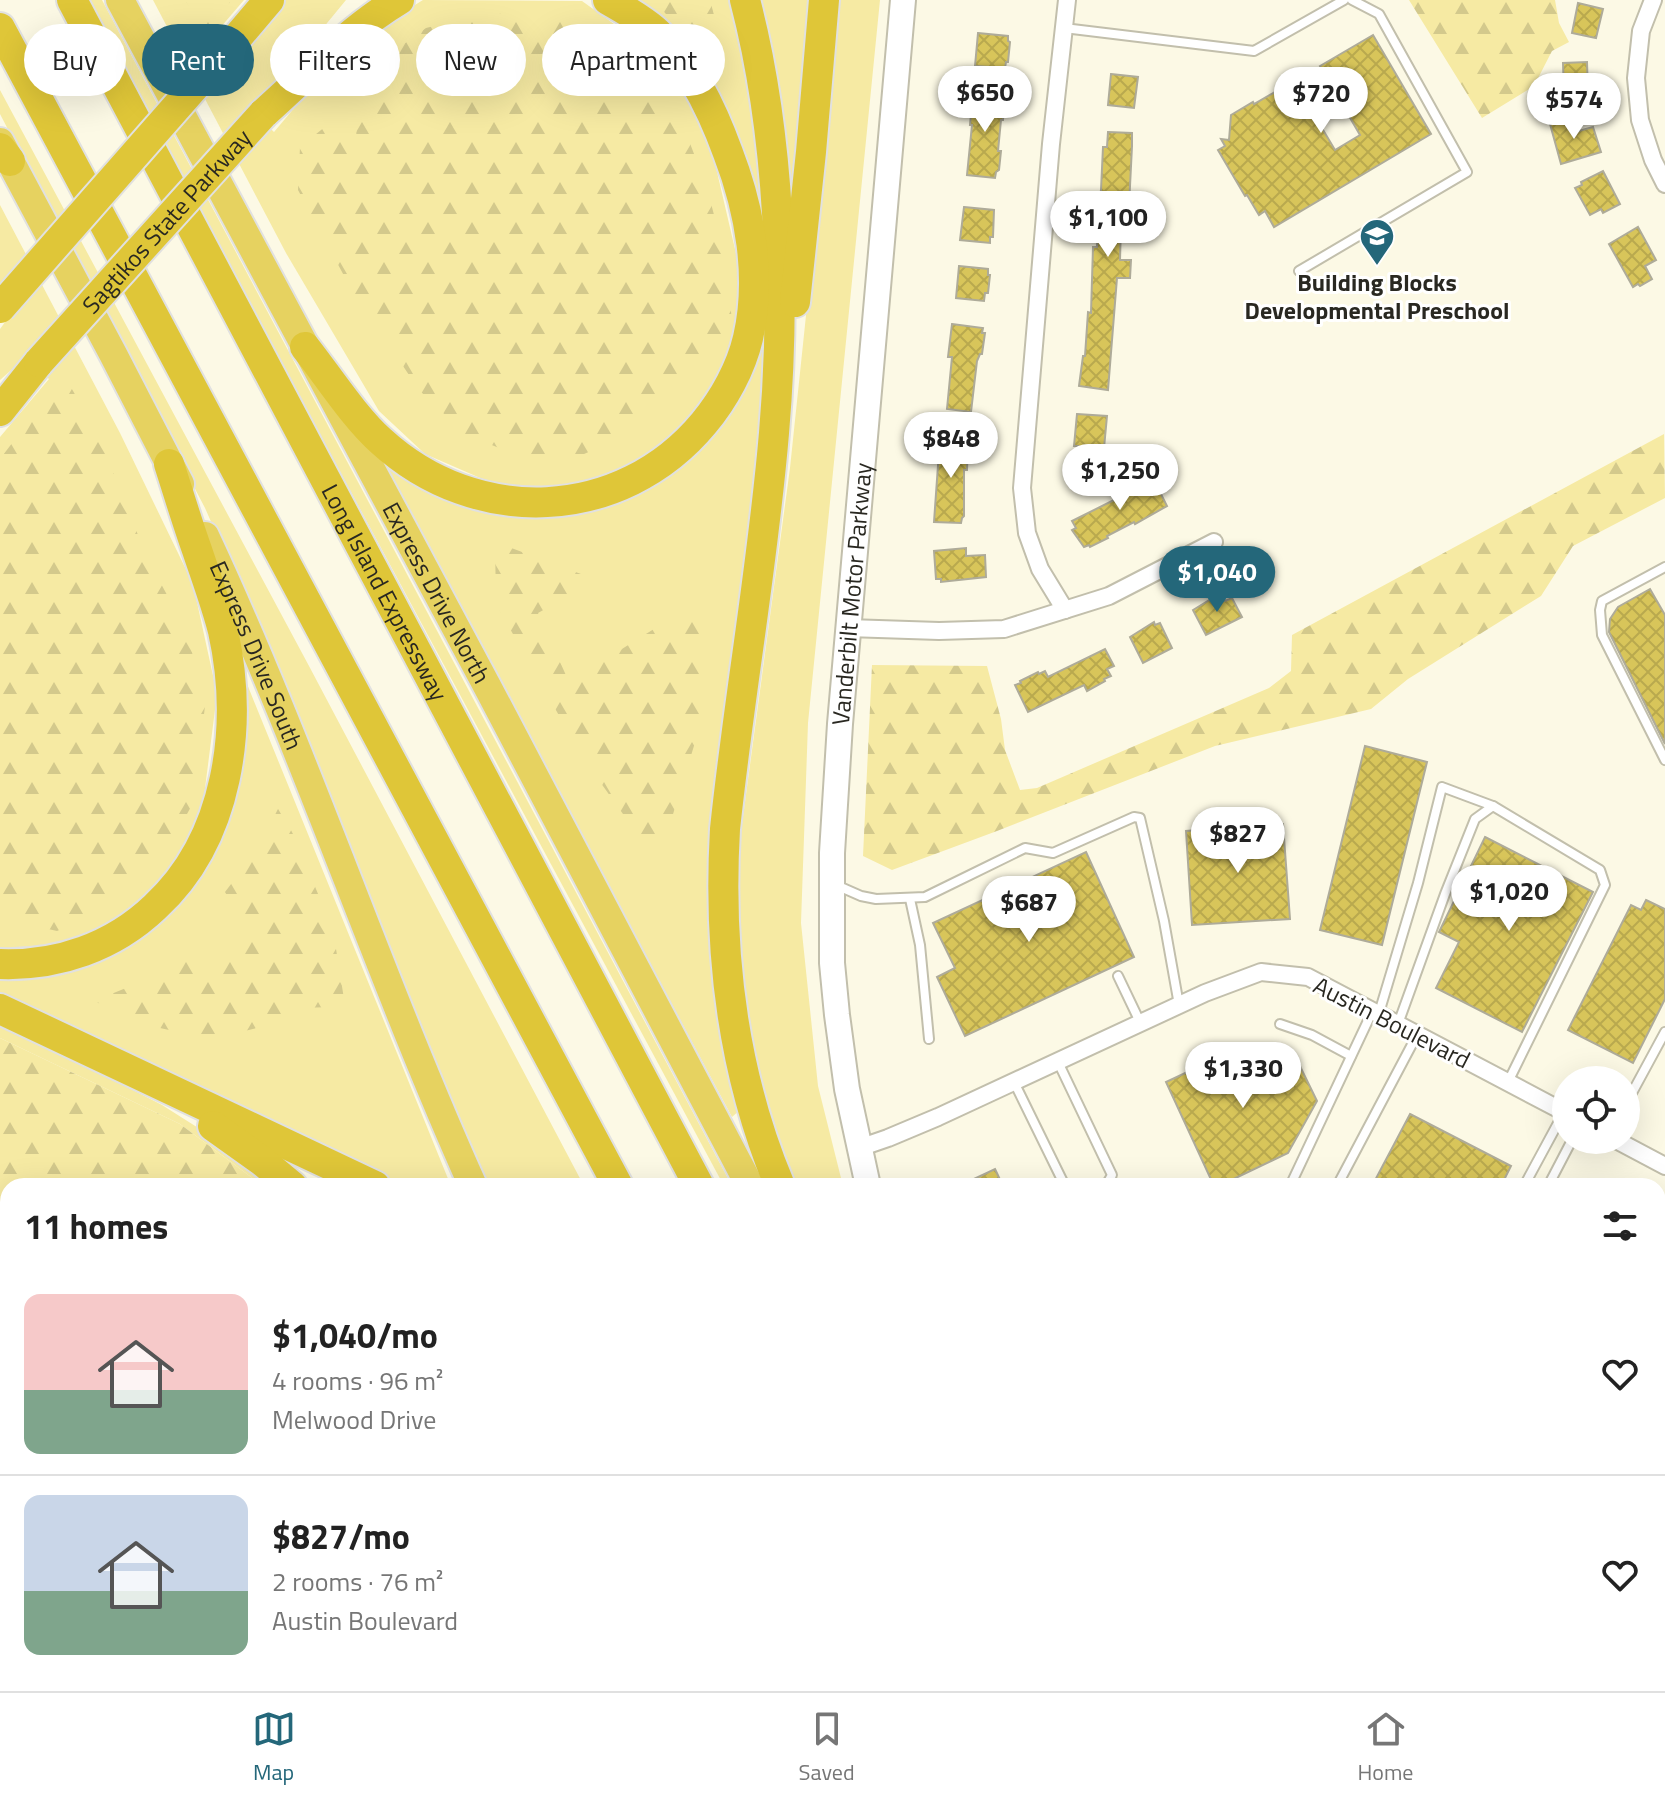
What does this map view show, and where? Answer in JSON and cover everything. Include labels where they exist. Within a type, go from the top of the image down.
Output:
[{"type":"highway","name":"Long Island Expressway","points":[[72,0],[695,1178]]},
{"type":"highway","name":"Express Drive North","points":[[120,0],[746,1178]]},
{"type":"highway","points":[[0,308],[269,0]]},
{"type":"highway","name":"Sagtikos State Parkway","points":[[0,402],[263,114],[361,0]]},
{"type":"highway","points":[[263,114],[359,28],[399,0]]},
{"type":"highway","points":[[305,347],[380,440],[438,481],[482,497],[549,503],[594,495],[614,489],[647,472],[694,435],[719,404],[748,340],[754,288],[745,211],[723,139],[692,76],[654,30],[608,0]]},
{"type":"highway","points":[[745,0],[763,90],[776,216],[779,338],[774,434]]},
{"type":"highway","points":[[777,1178],[760,1135],[736,1041],[725,956],[722,894],[724,844],[774,434],[802,240],[824,0]]},
{"type":"highway","points":[[0,28],[614,1178]]},
{"type":"highway","name":"Express Drive South","points":[[3,150],[209,546],[248,633],[469,1178]]},
{"type":"highway","points":[[0,411],[39,362]]},
{"type":"highway","points":[[0,964],[41,963],[64,958],[88,950],[129,929],[183,878],[197,856],[218,807],[225,779],[231,723],[228,663],[216,605],[169,464]]},
{"type":"highway","points":[[0,1009],[358,1178]]},
{"type":"highway","points":[[98,1056],[214,1127],[282,1178]]},
{"type":"main road","name":"Vanderbilt Motor Parkway","points":[[866,1178],[847,1089],[837,1015],[832,963],[831,883],[837,760],[903,0]]},
{"type":"street","points":[[1065,610],[1040,569],[1031,545],[1022,488],[1051,144],[1067,0]]},
{"type":"street","points":[[1653,0],[1641,31],[1636,78],[1640,120],[1653,160],[1665,184]]},
{"type":"street","points":[[848,628],[939,631],[1004,629],[1109,596],[1214,542]]},
{"type":"street","name":"Austin Boulevard","points":[[859,1148],[904,1132],[1205,993],[1261,972],[1308,977],[1552,1106]]},
{"type":"street","points":[[1640,1153],[1665,1166]]},
{"type":"lane","points":[[1064,28],[1254,51],[1344,0]]},
{"type":"lane","points":[[1299,271],[1467,172],[1379,14],[1352,0]]},
{"type":"lane","points":[[1665,567],[1602,601],[1600,610],[1602,635],[1665,760]]},
{"type":"lane","points":[[1294,1178],[1351,1056],[1376,1012],[1418,883],[1442,787],[1493,806],[1600,870],[1605,885],[1508,1082]]},
{"type":"lane","points":[[1398,1024],[1475,819],[1493,806]]},
{"type":"lane","points":[[831,883],[876,899],[925,897],[1025,848],[1053,853],[1134,817],[1140,818],[1164,921],[1179,1005]]},
{"type":"lane","points":[[910,899],[920,945],[929,1039]]},
{"type":"lane","points":[[1118,976],[1141,1023]]},
{"type":"lane","points":[[1280,1024],[1312,1035],[1351,1056]]},
{"type":"lane","points":[[1640,1078],[1665,1032]]},
{"type":"lane","points":[[1341,1178],[1418,1034]]},
{"type":"lane","points":[[1058,1062],[1112,1175],[1110,1178]]},
{"type":"lane","points":[[1014,1082],[1061,1178]]},
{"type":"lane","points":[[1528,1178],[1552,1136]]},
{"type":"lane","points":[[1552,1178],[1565,1154]]},
{"type":"green space","points":[[90,0],[102,0],[115,24],[103,24]]},
{"type":"green space","points":[[153,0],[244,0],[223,24],[166,24]]},
{"type":"green space","points":[[185,0],[232,0],[210,24],[201,24]]},
{"type":"green space","points":[[283,0],[346,0],[326,24],[270,24],[270,89],[251,110],[274,132],[305,96],[400,96],[400,24],[384,24],[423,0],[582,1],[614,24],[542,24],[542,96],[685,96],[707,129],[738,262],[736,336],[707,403],[648,458],[574,491],[501,487],[425,454],[379,411],[286,253],[203,96],[254,96],[254,35]]},
{"type":"green space","points":[[622,0],[731,0],[759,156],[766,290],[766,409],[708,877],[718,1027],[740,1110],[732,1117],[385,466],[387,463],[432,492],[469,507],[535,516],[662,477],[761,302],[729,131],[700,96],[725,96],[725,24],[642,24]]},
{"type":"green space","points":[[654,0],[710,0],[714,15],[711,24],[675,24]]},
{"type":"green space","points":[[758,0],[815,0],[807,97],[790,189]]},
{"type":"green space","points":[[835,0],[880,0],[808,723],[801,923],[818,1086],[841,1178],[789,1178],[778,1152],[748,1038],[737,934],[738,854],[790,468],[822,163]]},
{"type":"green space","points":[[1409,0],[1555,0],[1559,23],[1569,42],[1552,51],[1534,86],[1482,118]]},
{"type":"green space","points":[[508,13],[585,24],[542,24],[542,96],[659,96],[683,125],[707,188],[725,257],[733,330],[685,389],[624,436],[573,459],[521,457],[465,434],[419,390],[349,285],[298,190],[300,147],[331,122],[355,147],[360,96],[400,96],[400,47],[416,35],[416,96],[526,96],[526,24],[442,24]]},
{"type":"green space","points":[[126,45],[142,75],[142,96],[153,96],[728,1178],[720,1178],[126,68]]},
{"type":"green space","points":[[0,90],[580,1178],[483,1178],[279,676],[205,508],[0,114]]},
{"type":"green space","points":[[0,205],[120,433],[193,584],[217,694],[202,812],[162,885],[121,919],[56,949],[0,952],[0,437],[49,379],[26,357],[0,380],[0,329],[14,310],[0,297]]},
{"type":"green space","points":[[64,375],[98,435],[148,560],[184,626],[206,698],[193,803],[157,869],[113,906],[57,931],[0,918],[0,459]]},
{"type":"green space","points":[[1664,434],[1665,498],[1573,546],[1541,596],[1408,679],[1371,709],[1215,746],[892,870],[863,856],[872,665],[987,666],[1001,719],[1005,750],[1020,790],[1037,788],[1269,688],[1291,671],[1292,635]]},
{"type":"green space","points":[[495,542],[597,580],[538,613],[569,682],[702,599],[701,723],[658,863],[583,758],[496,604]]},
{"type":"green space","points":[[240,676],[247,684],[448,1178],[374,1178],[0,1002],[0,976],[91,962],[206,857]]},
{"type":"green space","points":[[279,807],[333,930],[344,999],[333,1007],[298,1008],[269,1025],[211,1039],[146,1025],[94,1001],[153,977],[198,954],[217,954],[234,945],[243,924],[225,892],[257,850]]},
{"type":"green space","points":[[0,1022],[162,1105],[230,1148],[264,1178],[252,1178],[180,1124],[0,1038]]},
{"type":"green space","points":[[0,1038],[180,1124],[252,1178],[0,1178]]},
{"type":"building","points":[[1578,3],[1603,9],[1596,38],[1572,33]]},
{"type":"building","points":[[978,33],[1008,36],[1010,42],[1005,68],[975,66]]},
{"type":"building","points":[[1373,35],[1431,134],[1274,227],[1265,211],[1259,215],[1245,196],[1218,150],[1225,146],[1221,139],[1229,140],[1231,115],[1294,81],[1335,150],[1360,135],[1320,66]]},
{"type":"building","points":[[1587,62],[1588,94],[1564,94],[1563,63]]},
{"type":"building","points":[[1111,74],[1138,77],[1134,108],[1108,105]]},
{"type":"building","points":[[973,92],[1003,94],[998,151],[1001,151],[995,178],[967,175]]},
{"type":"building","points":[[1571,118],[1575,132],[1593,127],[1601,152],[1561,164],[1550,124]]},
{"type":"building","points":[[1108,132],[1132,133],[1132,146],[1128,226],[1121,225],[1120,260],[1131,260],[1130,278],[1117,278],[1108,390],[1079,386],[1088,312],[1091,313],[1093,247],[1097,247],[1098,196],[1103,147],[1107,147]]},
{"type":"building","points":[[1603,171],[1620,204],[1603,213],[1601,209],[1590,215],[1575,188]]},
{"type":"building","points":[[964,207],[994,210],[990,243],[960,240]]},
{"type":"building","points":[[1638,227],[1656,260],[1645,266],[1652,279],[1633,287],[1609,244]]},
{"type":"building","points":[[959,266],[988,269],[988,293],[985,293],[984,301],[956,298]]},
{"type":"building","points":[[952,324],[983,328],[982,333],[985,333],[982,354],[977,361],[971,412],[947,409]]},
{"type":"building","points":[[1077,414],[1107,416],[1104,448],[1094,448],[1093,454],[1078,452],[1078,446],[1074,446]]},
{"type":"building","points":[[940,437],[968,438],[964,516],[961,523],[934,522]]},
{"type":"building","points":[[1144,475],[1150,487],[1156,484],[1167,506],[1090,547],[1084,547],[1072,530],[1076,528],[1072,521],[1124,495],[1120,487]]},
{"type":"building","points":[[966,548],[966,556],[985,555],[986,577],[941,582],[941,579],[936,579],[934,551]]},
{"type":"building","points":[[1650,589],[1665,615],[1665,744],[1609,632],[1610,619],[1618,607]]},
{"type":"building","points":[[1222,595],[1225,601],[1232,598],[1242,617],[1206,635],[1193,610]]},
{"type":"building","points":[[1154,622],[1155,625],[1160,623],[1172,648],[1143,663],[1130,637]]},
{"type":"building","points":[[1105,649],[1114,666],[1107,669],[1111,676],[1105,681],[1087,691],[1084,685],[1028,712],[1015,685],[1038,672],[1045,671],[1048,677]]},
{"type":"building","points":[[1365,746],[1427,762],[1382,945],[1320,930]]},
{"type":"building","points":[[1283,824],[1290,919],[1192,925],[1186,831]]},
{"type":"building","points":[[1485,837],[1593,892],[1522,1032],[1436,988],[1459,942],[1439,932]]},
{"type":"building","points":[[1086,852],[1134,957],[965,1036],[937,977],[955,968],[933,923]]},
{"type":"building","points":[[1646,900],[1665,909],[1665,999],[1633,1063],[1568,1030],[1631,905],[1641,910]]},
{"type":"building","points":[[1263,1047],[1279,1052],[1278,1059],[1299,1064],[1317,1101],[1288,1153],[1236,1178],[1210,1178],[1166,1082],[1234,1050],[1262,1056]]},
{"type":"building","points":[[1410,1114],[1511,1166],[1505,1178],[1376,1178]]},
{"type":"building","points":[[995,1169],[999,1178],[976,1178]]},
{"type":"place","name":"Building Blocks Developmental Preschool","points":[[1377,267]]}]
